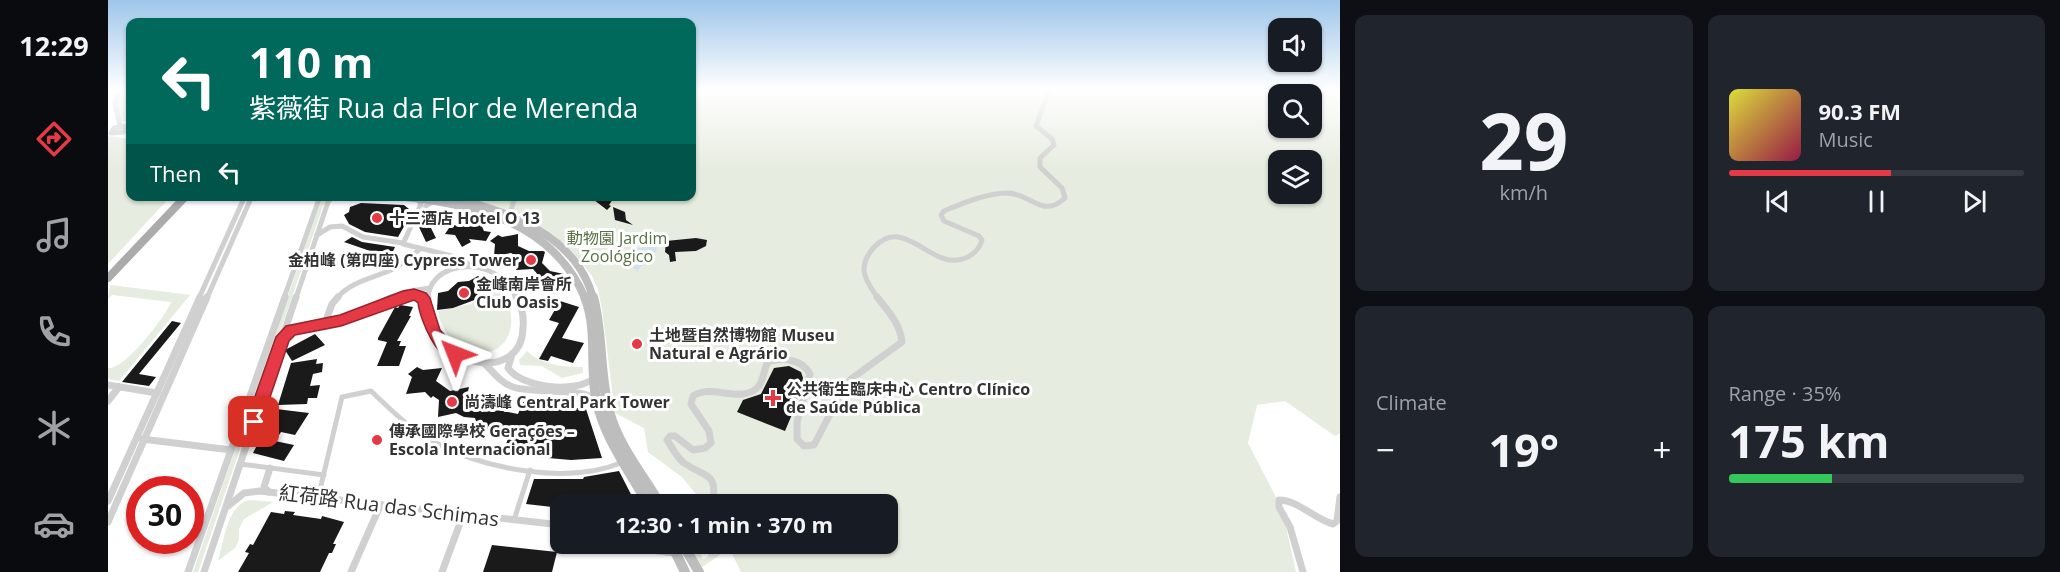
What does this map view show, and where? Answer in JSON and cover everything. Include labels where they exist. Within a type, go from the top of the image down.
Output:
[{"type":"main road","points":[[108,270],[174,201]]},
{"type":"main road","points":[[108,278],[181,201]]},
{"type":"main road","points":[[452,201],[518,225],[558,252],[576,276],[588,303],[598,404],[608,432],[642,494]]},
{"type":"main road","points":[[456,201],[510,215],[537,228],[572,256],[587,278],[597,309],[606,397],[611,418],[654,494]]},
{"type":"main road","points":[[685,572],[689,554]]},
{"type":"main road","points":[[693,554],[699,572]]},
{"type":"street","points":[[714,494],[715,486],[711,477],[682,462],[667,442],[668,437],[675,436],[685,447],[693,450],[709,444],[711,440],[709,428],[692,408],[693,396],[704,390],[731,395],[751,391],[760,385],[766,365],[771,360],[800,362],[807,367],[810,374],[797,422],[797,439],[804,446],[814,445],[841,393],[851,379],[902,342],[900,328],[874,295],[866,276],[868,257],[878,243],[887,237],[896,236],[940,258],[961,260],[972,255],[982,245],[982,240],[979,236],[944,221],[941,215],[944,211],[1003,193],[1014,193],[1048,208],[1057,205],[1065,198],[1062,188],[1041,170],[1042,156],[1054,145],[1052,139],[1036,126],[1039,117]]},
{"type":"street","points":[[120,134],[126,127]]},
{"type":"street","points":[[126,127],[110,132],[113,135],[126,135]]},
{"type":"street","points":[[108,522],[157,393],[243,201]]},
{"type":"street","points":[[108,501],[140,439],[250,201]]},
{"type":"street","points":[[188,572],[318,201]]},
{"type":"street","points":[[204,572],[329,201]]},
{"type":"street","points":[[403,243],[420,201]]},
{"type":"street","points":[[413,223],[427,205],[437,201]]},
{"type":"street","points":[[510,215],[513,201]]},
{"type":"street","points":[[318,235],[330,227],[342,226],[365,238],[403,243],[457,257],[473,266],[498,275],[511,289],[522,308],[524,331],[519,345],[508,360],[509,370],[516,378],[581,386],[591,382],[595,375]]},
{"type":"street","points":[[326,320],[331,302],[346,288],[399,268],[412,259],[420,249]]},
{"type":"street","points":[[447,255],[450,262],[445,272],[430,287],[425,302],[430,325],[444,345],[460,357],[483,363],[501,360],[512,353]]},
{"type":"street","points":[[445,272],[457,267],[473,266]]},
{"type":"street","points":[[288,320],[296,324],[326,320],[365,309],[404,292],[430,287]]},
{"type":"street","points":[[283,337],[291,330],[341,320],[408,295],[418,296],[425,302]]},
{"type":"street","points":[[483,363],[499,379],[513,387],[540,392],[586,394],[594,397],[598,404]]},
{"type":"street","points":[[108,385],[157,393]]},
{"type":"street","points":[[108,401],[119,387]]},
{"type":"street","points":[[318,498],[342,397],[371,391],[400,419],[436,443],[456,452],[499,465],[576,473],[612,469],[624,462]]},
{"type":"street","points":[[140,439],[231,450]]},
{"type":"street","points":[[240,464],[324,475]]},
{"type":"street","points":[[269,492],[263,483],[270,468]]},
{"type":"street","points":[[514,520],[530,470]]},
{"type":"street","name":"紅荷路 Rua das Schimas","points":[[224,512],[229,504],[244,493],[252,491],[550,524]]},
{"type":"street","points":[[1304,572],[1290,527],[1279,507],[1279,500],[1287,500],[1325,522],[1333,524],[1337,521],[1340,497]]},
{"type":"street","points":[[351,572],[380,506]]},
{"type":"street","points":[[442,572],[463,515]]},
{"type":"green space","points":[[118,117],[126,117],[126,122],[119,121]]},
{"type":"green space","name":"動物園 Jardim Zoológico","points":[[696,117],[1268,117],[1268,138],[1322,138],[1322,117],[1340,117],[1340,433],[1335,436],[1285,401],[1257,405],[1248,443],[1282,509],[1296,572],[741,572],[732,554],[898,554],[898,494],[696,494],[682,477],[648,452],[644,428],[615,413],[598,289],[592,276],[572,251],[554,236],[521,215],[476,201],[696,201]]},
{"type":"green space","points":[[108,136],[126,138],[126,201],[166,201],[108,264]]},
{"type":"green space","points":[[321,201],[326,201],[323,206],[198,572],[193,572],[199,554],[204,554],[204,540]]},
{"type":"green space","points":[[110,285],[190,295],[119,381],[108,379],[108,368],[115,367],[134,352],[153,330],[171,302],[112,295],[108,299]]},
{"type":"green space","points":[[497,287],[507,302],[511,317],[510,331],[504,342],[495,350],[483,353],[468,350],[447,334],[438,311],[471,304]]},
{"type":"green space","points":[[527,351],[538,359],[553,364],[583,367],[583,373],[562,378],[542,366],[520,365],[519,360]]},
{"type":"green space","points":[[250,500],[273,502],[244,519],[239,529],[239,540],[235,548],[218,561],[231,516],[236,508]]},
{"type":"green space","points":[[694,554],[700,554],[703,559],[709,556],[708,554],[721,554],[702,567]]},
{"type":"water","points":[[656,245],[651,263],[640,267],[638,271],[626,263],[622,252],[611,249],[619,248],[625,251]]},
{"type":"building","points":[[595,201],[612,201],[607,210]]},
{"type":"building","name":"十三酒店 Hotel O 13","points":[[361,203],[404,205],[411,214],[398,237],[365,232],[349,224],[344,215],[349,212],[350,207]]},
{"type":"building","points":[[613,207],[625,212],[626,220],[633,225],[615,220]]},
{"type":"building","points":[[446,213],[449,220],[428,228],[431,228],[436,238],[426,242],[419,227],[425,227],[423,221]]},
{"type":"building","points":[[479,220],[484,231],[491,232],[486,241],[469,239],[471,242],[462,247],[455,235],[445,234],[451,225],[462,226]]},
{"type":"building","points":[[518,234],[518,246],[529,251],[545,252],[542,263],[550,271],[564,274],[559,285],[562,289],[553,294],[550,291],[533,289],[539,276],[533,269],[516,270],[520,258],[511,253],[494,256],[495,244],[490,241],[498,235],[502,237]]},
{"type":"building","points":[[352,237],[362,242],[395,247],[389,260],[337,264],[341,255],[373,252],[344,242]]},
{"type":"building","points":[[696,238],[707,240],[706,246],[696,251],[675,252],[676,261],[670,262],[669,255],[665,252],[666,241]]},
{"type":"building","name":"金峰南岸會所 Club Oasis","points":[[478,276],[496,287],[480,298],[453,308],[437,310],[438,293],[448,291],[458,282],[469,281]]},
{"type":"building","points":[[560,301],[579,307],[562,338],[584,343],[573,363],[551,356],[548,361],[539,359],[559,323],[549,320]]},
{"type":"building","points":[[400,305],[413,307],[409,316],[411,316],[397,341],[401,341],[399,346],[406,346],[399,366],[377,366],[387,342],[378,340],[378,338],[395,307],[398,308]]},
{"type":"building","points":[[172,321],[181,323],[139,374],[156,377],[149,386],[122,382]]},
{"type":"building","points":[[315,334],[325,345],[292,361],[285,350]]},
{"type":"building","points":[[317,359],[316,364],[323,363],[322,372],[313,374],[310,386],[320,385],[317,398],[308,398],[307,404],[278,405],[291,363]]},
{"type":"building","name":"公共衛生臨床中心 Centro Clínico de Saúde Pública","points":[[789,366],[801,372],[803,378],[796,405],[785,431],[737,412],[743,400],[761,394],[774,368]]},
{"type":"building","points":[[417,367],[423,370],[442,368],[436,381],[450,391],[469,387],[466,400],[476,406],[483,407],[501,398],[504,404],[501,406],[503,411],[518,414],[523,402],[586,409],[602,458],[571,460],[525,456],[504,449],[512,429],[498,425],[480,435],[475,418],[464,417],[456,413],[438,417],[439,400],[433,396],[431,398],[425,392],[406,394],[412,377],[408,374]]},
{"type":"building","points":[[276,409],[309,413],[295,435],[281,432],[275,441],[294,445],[284,461],[253,453]]},
{"type":"building","points":[[619,471],[631,494],[550,494],[550,507],[526,504],[534,479],[583,479]]},
{"type":"building","points":[[285,511],[295,512],[293,515],[321,519],[322,516],[344,522],[333,544],[336,544],[332,553],[329,553],[320,572],[238,572],[249,553],[245,552],[250,544],[253,545],[271,512],[284,514]]},
{"type":"building","points":[[492,545],[550,551],[550,554],[556,554],[552,572],[483,572]]},
{"type":"place","name":"十三酒店 Hotel O 13","points":[[377,218]]},
{"type":"place","name":"金柏峰 (第四座) Cypress Tower","points":[[531,260]]},
{"type":"place","name":"金峰南岸會所 Club Oasis","points":[[464,293]]},
{"type":"place","name":"土地暨自然博物館 Museu Natural e Agrário","points":[[637,344]]},
{"type":"place","name":"公共衛生臨床中心 Centro Clínico de Saúde Pública","points":[[773,398]]},
{"type":"place","name":"尚濤峰 Central Park Tower","points":[[452,402]]},
{"type":"place","name":"傳承國際學校 Gerações – Escola Internacional","points":[[377,440]]},
{"type":"route","points":[[254,422],[283,337],[291,330],[341,320],[381,307],[408,295],[414,295],[422,297],[425,302],[427,316],[434,334],[455,354]]}]
